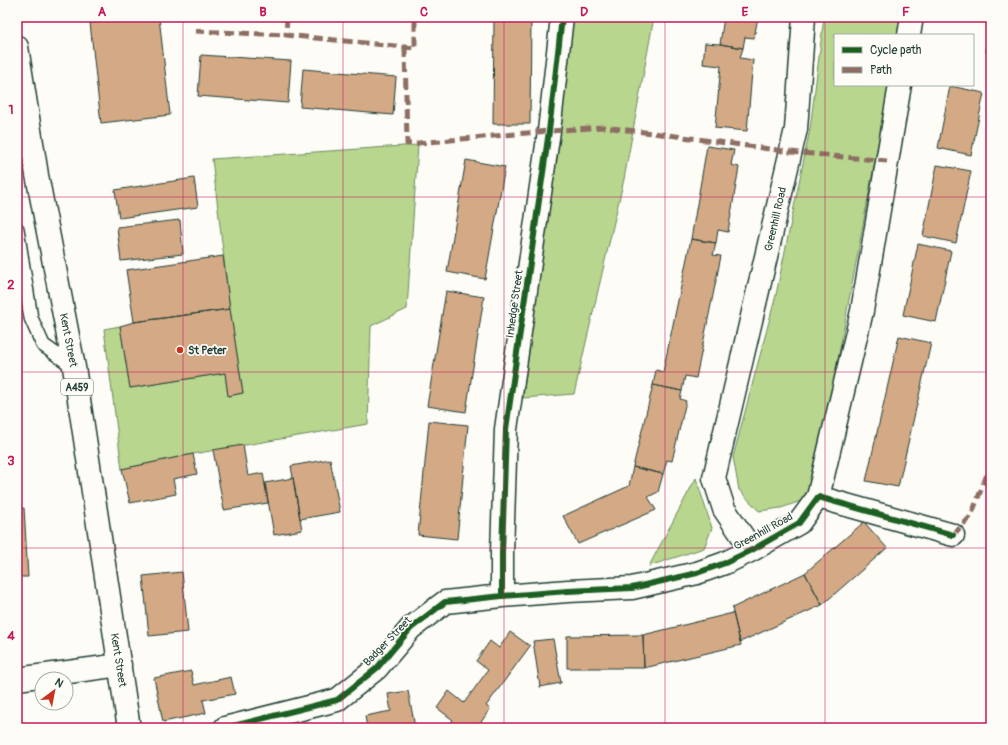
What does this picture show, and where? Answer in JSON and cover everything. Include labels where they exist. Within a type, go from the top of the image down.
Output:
[{"type":"street","name":"Inhedge Street","points":[[502,596],[506,429],[548,138],[562,17]]},
{"type":"street","name":"Greenhill Road","points":[[752,550],[724,509],[714,478],[796,129],[804,17]]},
{"type":"street","points":[[909,34],[912,17]]},
{"type":"street","name":"Kent Street","points":[[17,47],[38,175],[74,367],[129,728]]},
{"type":"street","name":"Greenhill Road","points":[[568,591],[632,588],[697,573],[725,563],[752,550],[799,523],[818,497],[862,311],[900,86]]},
{"type":"street","points":[[818,497],[953,535]]},
{"type":"street","name":"Badger Street","points":[[225,728],[337,700],[377,668],[411,628],[445,602],[568,591]]},
{"type":"street","points":[[17,679],[120,665]]},
{"type":"lane","points":[[17,228],[31,318],[43,344],[74,367]]},
{"type":"green space","points":[[572,17],[654,17],[624,179],[574,394],[523,398]]},
{"type":"green space","points":[[824,17],[900,17],[898,34],[834,34],[834,86],[889,86],[815,483],[801,501],[781,508],[759,511],[739,490],[733,457],[776,295],[810,129]]},
{"type":"green space","points":[[418,145],[407,309],[371,326],[368,424],[193,454],[122,469],[104,329],[120,326],[130,388],[225,373],[228,396],[243,393],[230,309],[212,159]]},
{"type":"green space","points":[[696,478],[712,528],[704,548],[649,566]]},
{"type":"building","points":[[159,17],[170,115],[101,123],[90,23]]},
{"type":"building","points":[[494,17],[531,17],[530,124],[493,124]]},
{"type":"building","points":[[724,17],[758,17],[754,38],[745,37],[743,48],[720,44]]},
{"type":"building","points":[[988,17],[991,17],[991,52],[986,52]]},
{"type":"building","points":[[705,43],[743,48],[740,58],[753,60],[747,131],[715,128],[721,66],[703,64]]},
{"type":"building","points":[[201,55],[291,61],[288,103],[198,96]]},
{"type":"building","points":[[303,69],[396,77],[393,115],[300,107]]},
{"type":"building","points":[[950,86],[984,93],[971,155],[938,148]]},
{"type":"building","points":[[707,146],[734,150],[731,165],[739,167],[728,232],[718,230],[716,243],[691,239]]},
{"type":"building","points":[[466,160],[505,167],[485,279],[447,272]]},
{"type":"building","points":[[937,165],[971,171],[956,243],[923,236]]},
{"type":"building","points":[[194,178],[198,207],[119,218],[115,190]]},
{"type":"building","points":[[180,220],[183,254],[121,261],[117,227]]},
{"type":"building","points":[[691,239],[716,243],[713,255],[721,256],[696,378],[685,376],[682,391],[653,385],[656,370],[663,372]]},
{"type":"building","points":[[918,244],[951,251],[936,322],[903,315]]},
{"type":"building","points":[[223,256],[230,309],[134,322],[126,270]]},
{"type":"building","points":[[446,291],[484,297],[466,412],[427,406]]},
{"type":"building","name":"St Peter","points":[[230,309],[243,393],[228,396],[225,373],[130,388],[120,326],[134,322]]},
{"type":"building","points":[[899,336],[931,343],[898,487],[866,481]]},
{"type":"building","points":[[653,385],[682,391],[680,399],[686,401],[672,461],[667,460],[663,474],[633,467]]},
{"type":"building","points":[[429,421],[468,425],[457,539],[418,535]]},
{"type":"building","points":[[243,445],[248,476],[263,473],[268,503],[224,510],[213,450]]},
{"type":"building","points":[[193,454],[197,474],[173,479],[176,494],[130,503],[122,469]]},
{"type":"building","points":[[330,459],[340,512],[300,519],[291,466]]},
{"type":"building","points":[[633,467],[663,474],[658,492],[648,497],[656,510],[578,544],[563,516],[629,486]]},
{"type":"building","points":[[293,478],[302,530],[274,535],[265,483]]},
{"type":"building","points":[[24,508],[28,577],[17,577],[17,509]]},
{"type":"building","points":[[864,522],[887,548],[822,605],[805,573]]},
{"type":"building","points":[[182,572],[188,632],[149,636],[143,576]]},
{"type":"building","points":[[805,573],[822,605],[740,642],[732,608]]},
{"type":"building","points":[[733,613],[741,645],[644,668],[643,635]]},
{"type":"building","points":[[510,632],[530,646],[486,706],[490,709],[477,728],[447,728],[453,720],[437,708],[449,691],[464,703],[488,670],[476,661],[490,641],[499,648]]},
{"type":"building","points":[[643,635],[644,668],[567,668],[567,636]]},
{"type":"building","points":[[553,639],[561,683],[540,687],[533,641]]},
{"type":"building","points":[[191,671],[194,685],[231,677],[235,694],[203,700],[206,713],[163,722],[154,678]]},
{"type":"building","points":[[408,691],[415,727],[367,728],[365,716],[391,711],[388,694]]},
{"type":"marked path","points":[[287,17],[286,35],[415,48],[415,17]]},
{"type":"marked path","points":[[195,31],[286,35]]},
{"type":"marked path","points":[[405,48],[407,144],[603,127],[791,152],[887,161]]},
{"type":"marked path","points":[[953,535],[971,516],[991,464]]},
{"type":"cycle path","points":[[502,596],[506,429],[549,131],[562,17]]},
{"type":"cycle path","points":[[225,728],[337,700],[377,668],[411,628],[445,602],[568,591],[632,588],[697,573],[725,563],[752,550],[799,523],[818,497],[953,535]]},
{"type":"place","name":"St Peter","points":[[180,350]]}]
